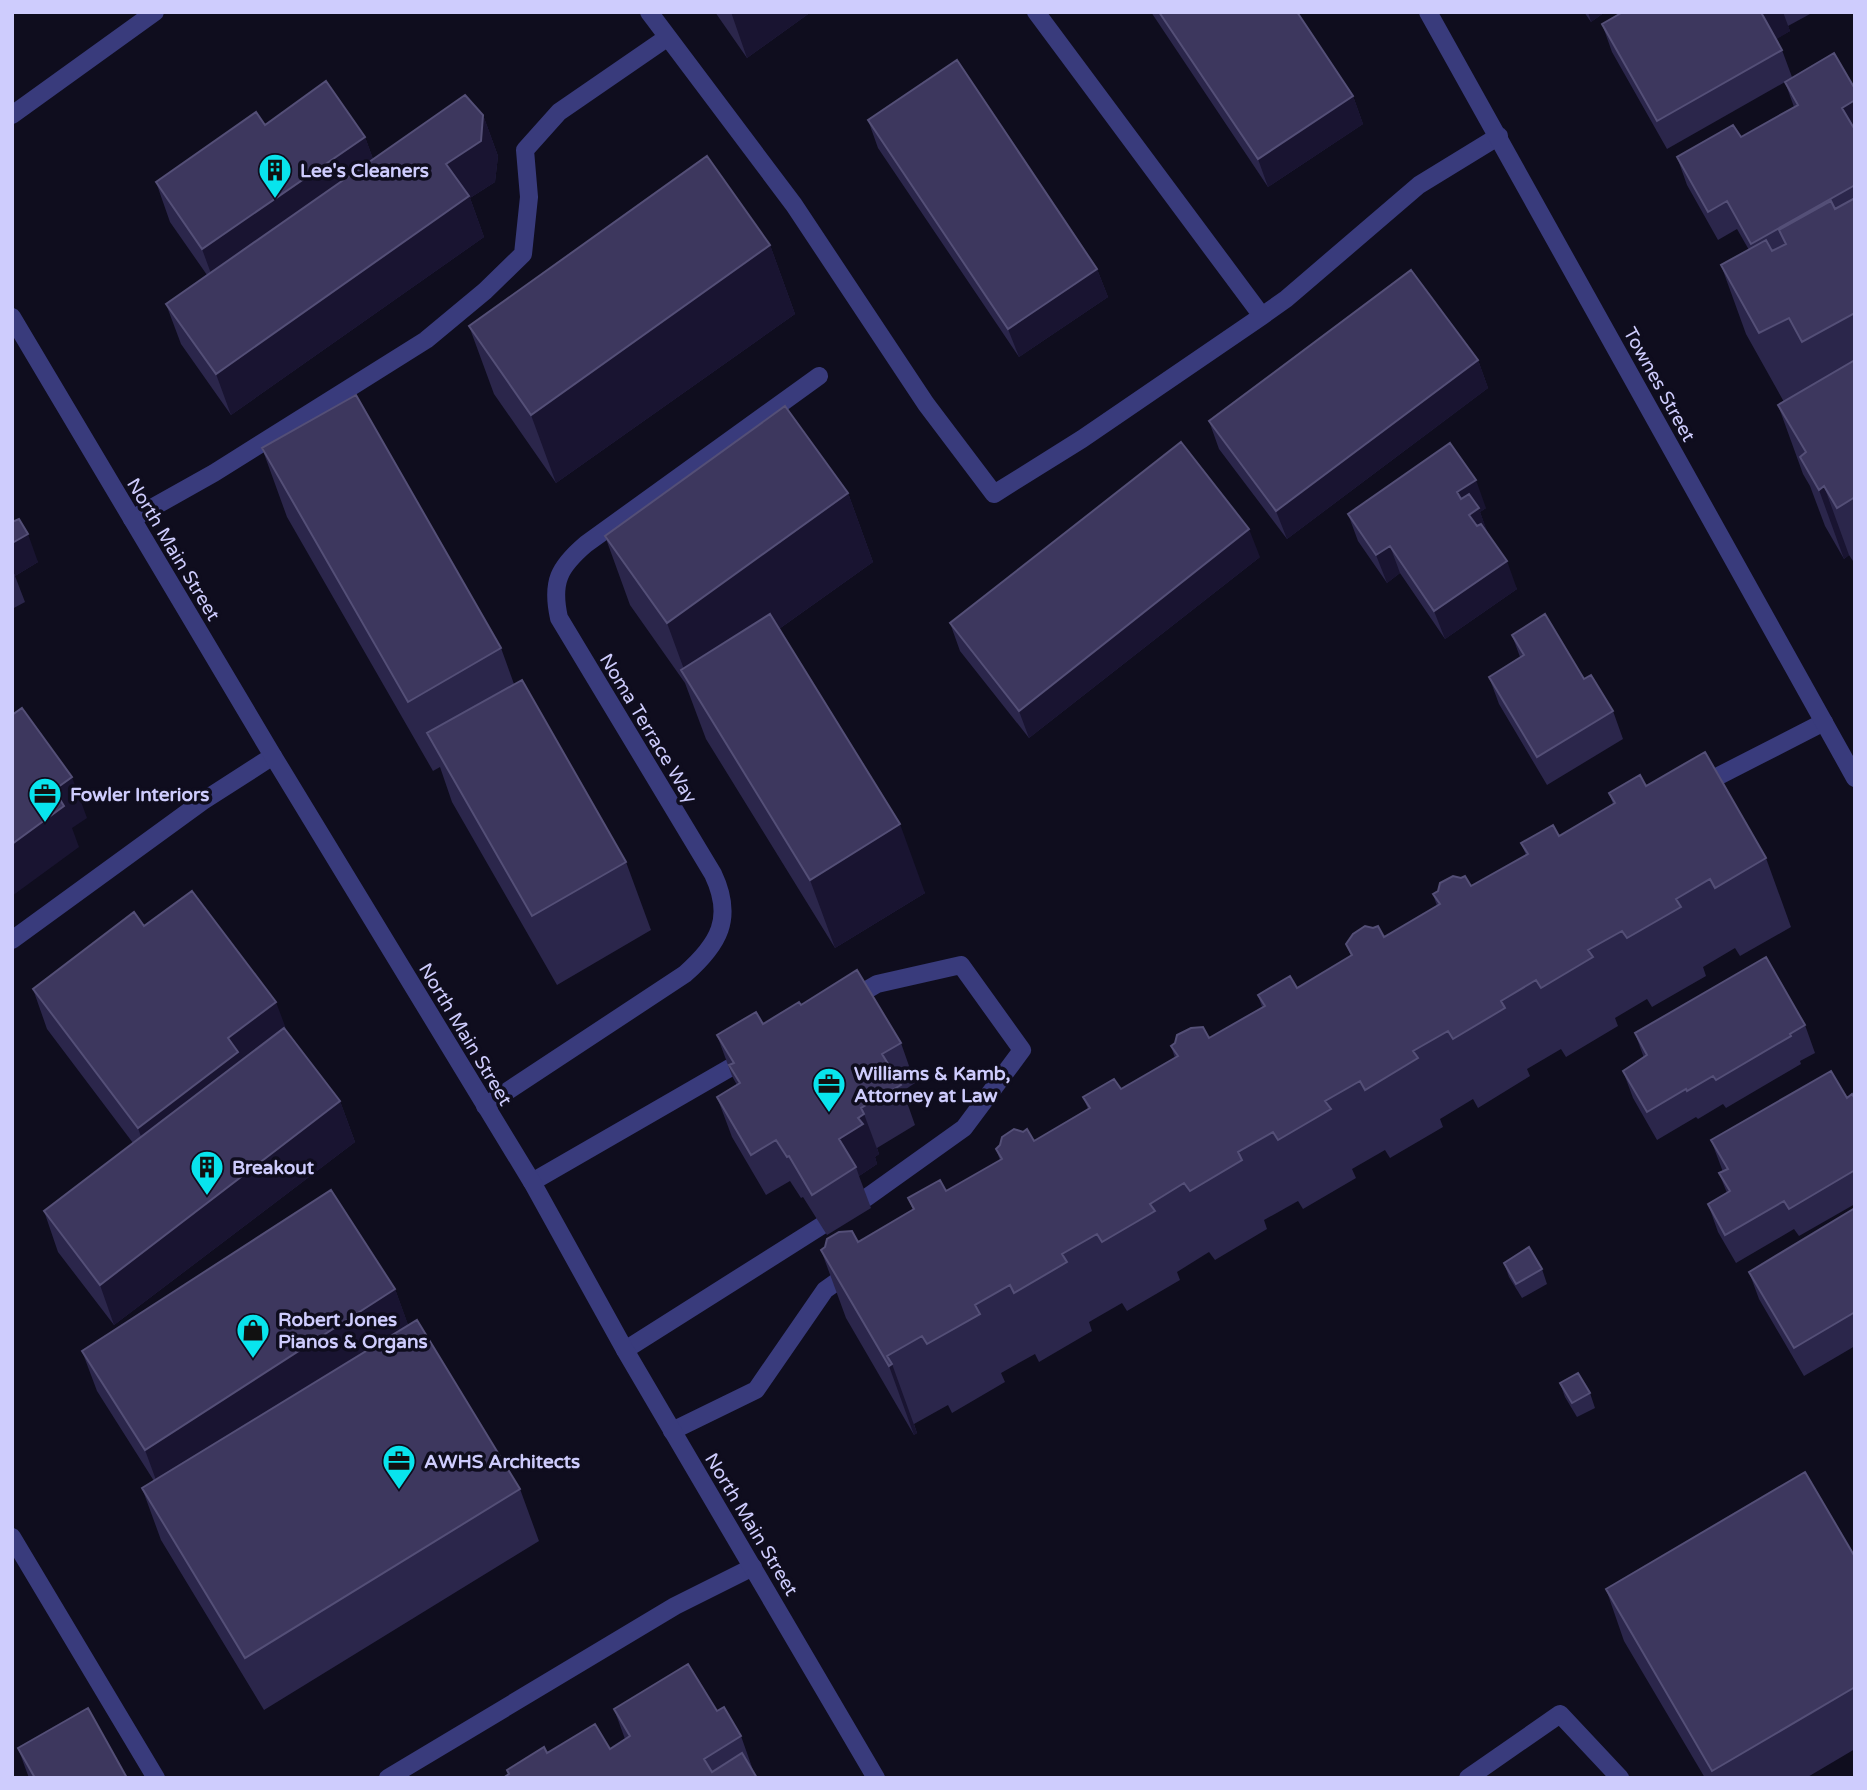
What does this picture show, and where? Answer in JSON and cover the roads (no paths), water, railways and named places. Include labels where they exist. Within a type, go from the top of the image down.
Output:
[{"type":"street","points":[[12,115],[155,12]]},
{"type":"street","points":[[649,12],[794,205],[926,404],[994,494],[1082,439],[1286,299],[1419,185],[1499,136]]},
{"type":"street","points":[[1036,12],[1262,316]]},
{"type":"street","name":"Townes Street","points":[[1428,12],[1855,778]]},
{"type":"street","points":[[132,519],[214,473],[426,340],[485,290],[523,254],[529,197],[525,150],[559,112],[668,37]]},
{"type":"street","name":"North Main Street","points":[[12,317],[273,757],[532,1182],[625,1350],[876,1778]]},
{"type":"street","name":"Noma Terrace Way","points":[[485,1106],[685,974],[717,937],[724,913],[719,887],[713,874],[559,618],[555,591],[558,578],[564,566],[586,544],[819,376]]},
{"type":"street","points":[[1683,794],[1824,722]]},
{"type":"street","points":[[12,940],[203,801],[273,757]]},
{"type":"street","points":[[830,1011],[877,984],[961,965],[1023,1050],[964,1128],[866,1198]]},
{"type":"street","points":[[532,1182],[760,1051]]},
{"type":"street","points":[[625,1350],[821,1226]]},
{"type":"street","points":[[672,1431],[756,1390],[825,1290],[871,1259]]},
{"type":"street","points":[[12,1537],[156,1778]]},
{"type":"street","points":[[388,1778],[675,1606],[754,1567]]},
{"type":"street","points":[[1468,1778],[1560,1714],[1620,1778]]},
{"type":"place","name":"Lee's Cleaners","points":[[275,200]]},
{"type":"place","name":"Fowler Interiors","points":[[45,824]]},
{"type":"place","name":"Williams & Kamb, Attorney at Law","points":[[829,1114]]},
{"type":"place","name":"Breakout","points":[[207,1197]]},
{"type":"place","name":"Robert Jones Pianos & Organs","points":[[253,1360]]},
{"type":"place","name":"AWHS Architects","points":[[399,1491]]}]
